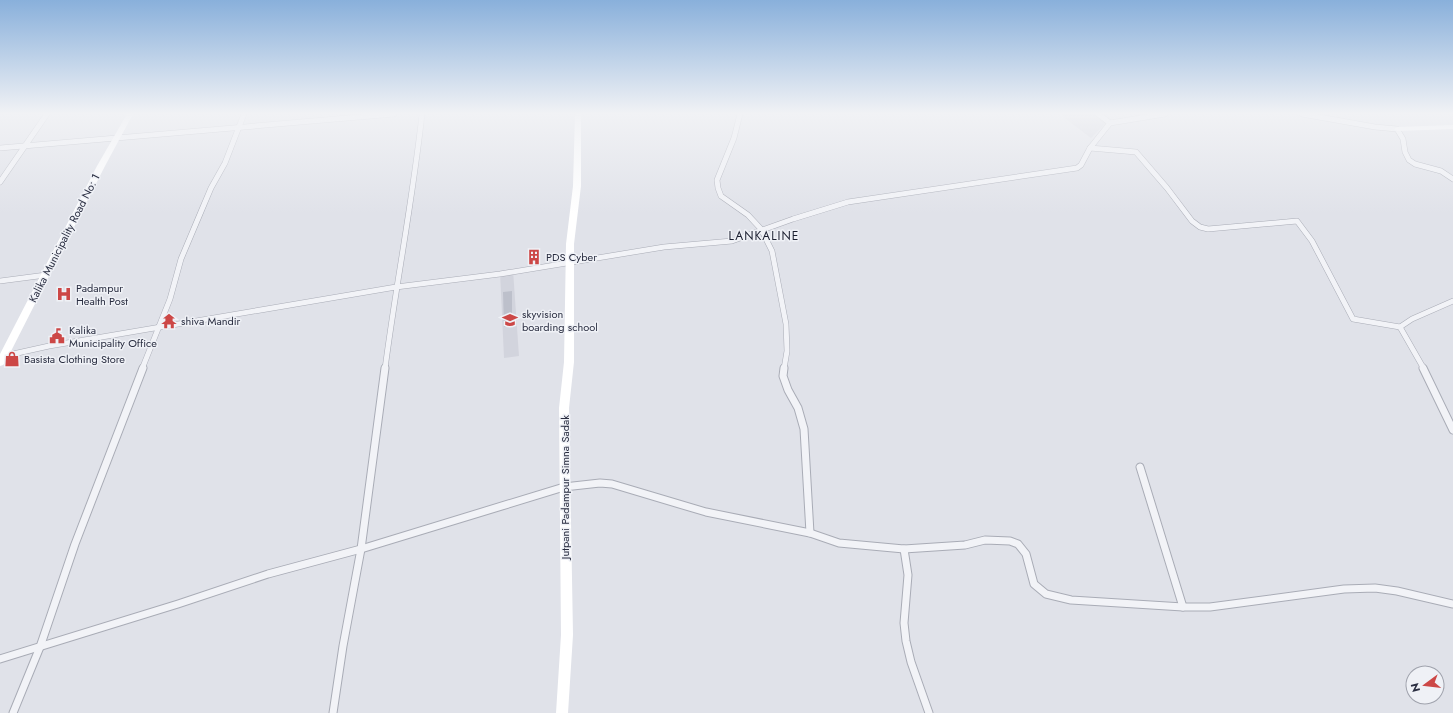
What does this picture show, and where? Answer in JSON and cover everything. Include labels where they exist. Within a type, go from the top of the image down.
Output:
[{"type":"street","points":[[0,182],[24,147]]},
{"type":"street","name":"Kalika Municipality Road No: 1","points":[[2,359],[112,147]]},
{"type":"street","points":[[13,713],[40,647],[75,544],[124,414],[170,299],[181,259],[206,201],[225,163],[231,147]]},
{"type":"street","points":[[333,713],[343,646],[361,549],[396,287],[418,147]]},
{"type":"street","name":"Jutpani Padampur Simna Sadak","points":[[562,713],[567,635],[564,408],[569,362],[569,262],[577,186],[578,147]]},
{"type":"street","points":[[730,147],[717,180],[718,188],[721,196],[748,215],[761,230],[772,251],[786,324],[787,351],[783,376],[788,390],[798,408],[804,429],[810,533]]},
{"type":"street","points":[[1404,147],[1409,160],[1441,172],[1453,179]]},
{"type":"street","points":[[2,359],[49,346],[396,287],[500,274],[664,247],[732,241],[848,202],[1077,168],[1081,165],[1090,148],[1136,152],[1163,182],[1192,221],[1200,227],[1219,228],[1297,221],[1312,241],[1353,319],[1400,327],[1412,319],[1453,302]]},
{"type":"street","points":[[0,281],[46,275]]},
{"type":"street","points":[[1400,327],[1421,362],[1453,430]]},
{"type":"street","points":[[1140,467],[1183,607]]},
{"type":"street","points":[[0,659],[178,604],[268,574],[361,549],[564,487],[593,483],[612,484],[706,512],[810,533],[839,543],[904,549],[965,545],[984,540],[1010,541],[1018,544],[1026,554],[1034,584],[1046,594],[1071,600],[1183,607],[1210,607],[1344,589],[1374,588],[1397,591],[1453,604]]},
{"type":"street","points":[[904,549],[908,575],[904,623],[906,641],[911,662],[929,713]]},
{"type":"shaded area","name":"skyvision boarding school","points":[[513,270],[519,356],[504,358],[500,272]]},
{"type":"building","name":"PDS Cyber","points":[[538,252],[538,261],[529,262],[529,253]]},
{"type":"building","points":[[512,291],[512,326],[504,327],[503,292]]},
{"type":"place","name":"PDS Cyber","points":[[534,257]]},
{"type":"place","name":"Padampur Health Post","points":[[64,294]]},
{"type":"place","name":"skyvision boarding school","points":[[510,320]]},
{"type":"place","name":"shiva Mandir","points":[[169,321]]},
{"type":"place","name":"Kalika Municipality Office","points":[[57,336]]},
{"type":"place","name":"Basista Clothing Store","points":[[12,359]]},
{"type":"district","name":"LANKALINE","points":[[764,236]]}]
